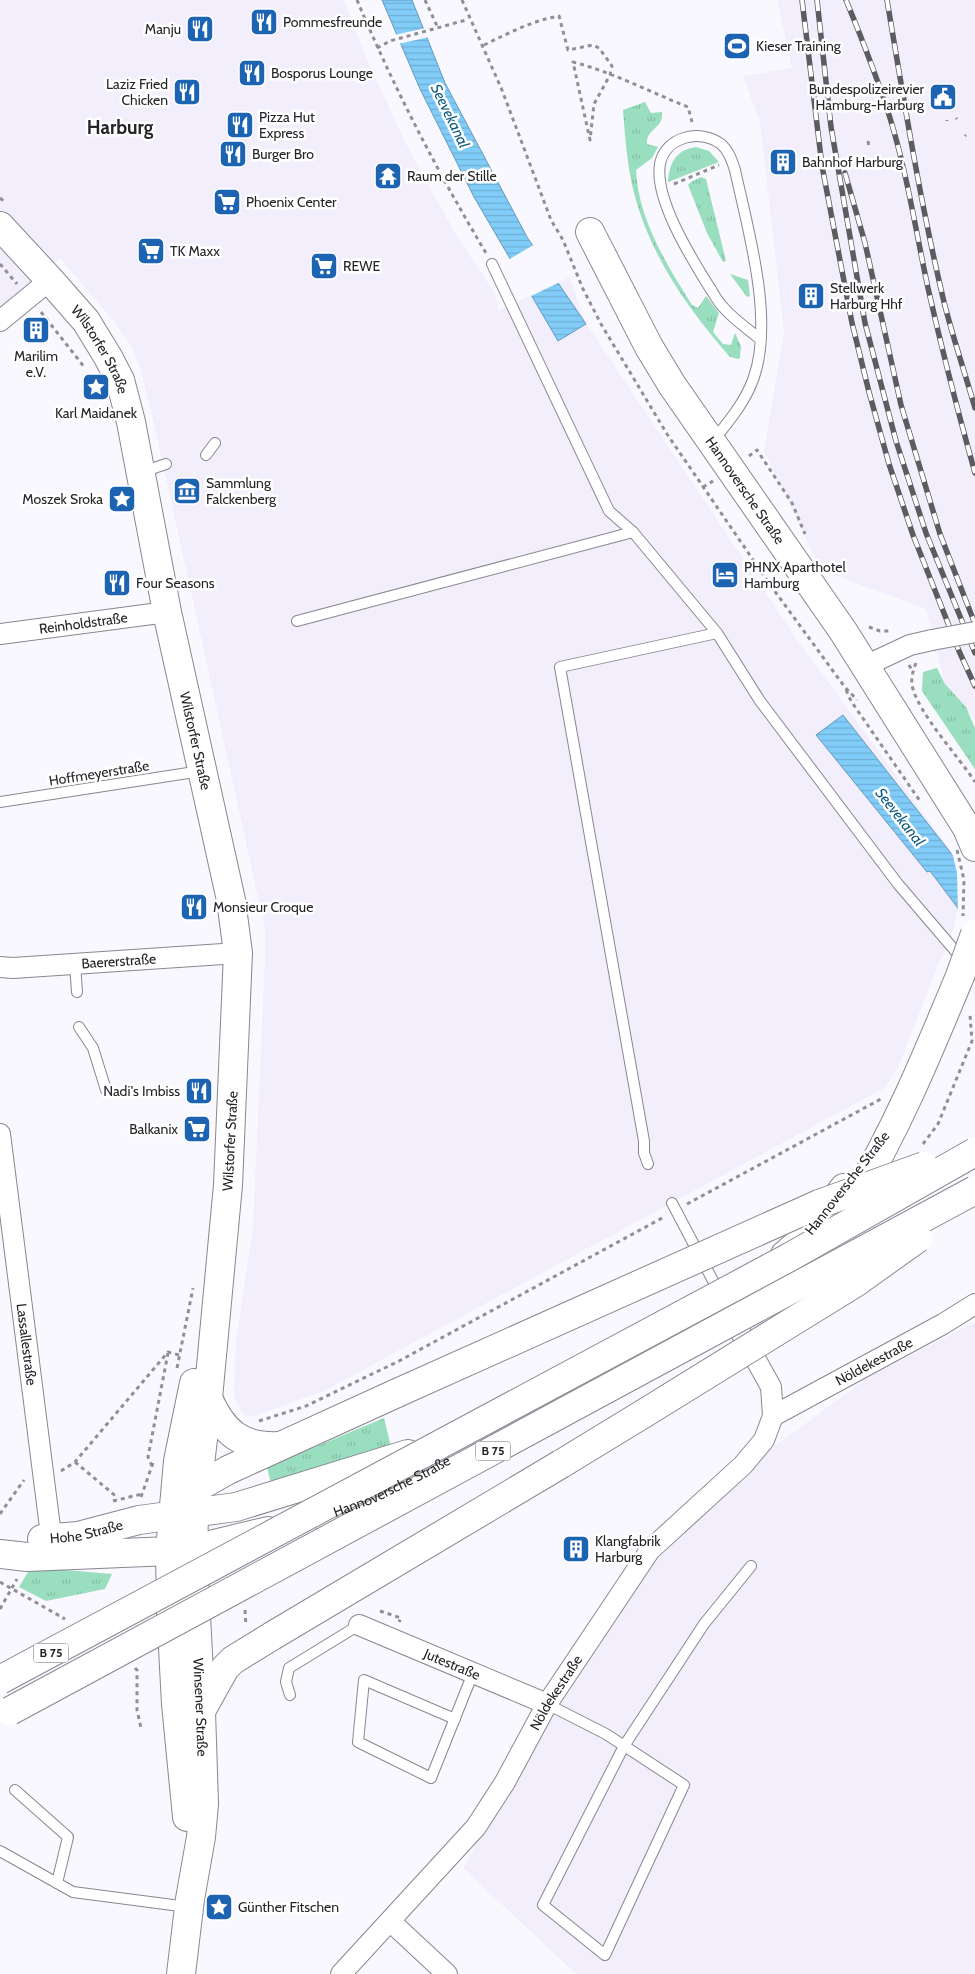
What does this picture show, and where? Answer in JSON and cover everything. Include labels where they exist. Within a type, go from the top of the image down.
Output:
[{"type":"main road","name":"Wilstorfer Straße","points":[[0,226],[86,322],[116,372],[131,422],[153,468],[167,612],[231,900],[238,953],[228,1185],[208,1398],[188,1505]]},
{"type":"main road","name":"Hannoversche Straße","points":[[590,232],[649,347],[672,385],[866,666],[967,828],[966,848]]},
{"type":"main road","name":"Hannoversche Straße","points":[[182,1550],[306,1522],[371,1499],[430,1470],[516,1419],[726,1306],[793,1267],[819,1248],[840,1224],[848,1211],[892,1106],[923,1066],[968,975],[968,929]]},
{"type":"main road","points":[[188,1505],[228,1470],[397,1393],[819,1204],[975,1147]]},
{"type":"main road","name":"B 75","points":[[0,1680],[788,1258],[975,1152]]},
{"type":"main road","name":"B 75","points":[[0,1716],[975,1190]]},
{"type":"main road","points":[[201,1711],[225,1668],[233,1660],[578,1454],[855,1283],[975,1197]]},
{"type":"main road","name":"Wilstorfer Straße","points":[[188,1505],[184,1435],[196,1375],[216,1299]]},
{"type":"main road","points":[[208,1398],[217,1417],[234,1435],[254,1445],[281,1446]]},
{"type":"main road","name":"Hannoversche Straße","points":[[188,1505],[252,1503],[516,1419]]},
{"type":"main road","name":"Hohe Straße","points":[[0,1554],[27,1557],[53,1548],[78,1536],[188,1505]]},
{"type":"main road","name":"Winsener Straße","points":[[188,1505],[171,1611],[176,1704],[186,1801],[189,1903]]},
{"type":"main road","name":"Hohe Straße","points":[[0,1541],[53,1548],[182,1550]]},
{"type":"main road","name":"Winsener Straße","points":[[181,1974],[189,1903],[201,1838],[204,1804],[201,1711],[182,1550]]},
{"type":"street","points":[[0,321],[50,280]]},
{"type":"street","name":"Reinholdstraße","points":[[0,634],[167,612]]},
{"type":"street","points":[[866,666],[910,645],[975,632]]},
{"type":"street","name":"Baererstraße","points":[[0,967],[13,968],[238,953]]},
{"type":"street","name":"Lassallestraße","points":[[0,1134],[3,1177],[53,1548]]},
{"type":"street","name":"Nöldekestraße","points":[[773,1416],[943,1324],[975,1304]]},
{"type":"street","name":"Nöldekestraße","points":[[342,1974],[476,1826],[505,1782],[547,1704],[650,1550],[743,1465],[764,1440],[773,1416],[771,1387],[726,1306]]},
{"type":"street","name":"Jutestraße","points":[[359,1624],[547,1704]]},
{"type":"street","points":[[390,1922],[447,1974]]},
{"type":"lane","points":[[713,442],[731,420],[746,397],[758,364],[762,320],[758,280],[732,160],[722,145],[710,138],[696,135],[676,141],[666,150],[660,161],[659,174],[662,189],[679,233],[722,307],[760,340]]},
{"type":"lane","points":[[492,264],[608,511],[632,532],[717,634],[760,701],[968,975]]},
{"type":"lane","points":[[206,455],[215,443]]},
{"type":"lane","points":[[297,621],[632,532]]},
{"type":"lane","points":[[648,1164],[644,1153],[644,1141],[560,667],[717,634]]},
{"type":"lane","name":"Hoffmeyerstraße","points":[[0,802],[202,770]]},
{"type":"lane","points":[[75,964],[77,992]]},
{"type":"lane","points":[[79,1027],[93,1048],[106,1090]]},
{"type":"lane","points":[[674,1207],[726,1306]]},
{"type":"lane","points":[[547,1704],[606,1734],[624,1746],[684,1785],[605,1955],[544,1905],[624,1746],[704,1624],[751,1566]]},
{"type":"lane","points":[[290,1695],[286,1682],[290,1668],[359,1624]]},
{"type":"lane","points":[[455,1719],[364,1680],[358,1742],[431,1778],[455,1719],[473,1673]]},
{"type":"lane","points":[[16,1790],[68,1837],[57,1883]]},
{"type":"lane","points":[[0,1852],[73,1892],[189,1903]]},
{"type":"path","points":[[357,0],[377,48],[425,147],[492,264]]},
{"type":"path","points":[[424,0],[438,28]]},
{"type":"path","points":[[462,0],[484,45],[502,90]]},
{"type":"path","points":[[484,45],[516,28],[559,16],[568,50],[593,45],[599,48],[612,66],[610,75],[594,104],[590,140],[573,62],[597,68],[610,75],[688,107],[696,135]]},
{"type":"path","points":[[377,48],[390,41],[466,20]]},
{"type":"path","points":[[868,141],[870,147]]},
{"type":"path","points":[[662,189],[732,160]]},
{"type":"path","points":[[0,264],[90,373]]},
{"type":"path","points":[[932,640],[920,653],[912,677],[912,686],[926,715],[975,782]]},
{"type":"path","points":[[844,686],[851,701],[922,804]]},
{"type":"path","points":[[966,848],[964,896],[968,929]]},
{"type":"path","points":[[256,1422],[306,1406],[399,1361],[674,1207],[875,1102],[892,1106]]},
{"type":"path","points":[[168,1352],[179,1355],[194,1280]]},
{"type":"path","points":[[75,1462],[118,1498],[142,1494],[152,1466],[148,1457],[168,1352]]},
{"type":"path","points":[[0,1514],[42,1475],[61,1471],[75,1462],[168,1352]]},
{"type":"path","points":[[0,1582],[12,1589],[0,1608]]},
{"type":"shaded area","points":[[0,0],[344,0],[369,64],[405,142],[456,235],[494,292],[498,311],[570,277],[584,320],[791,631],[951,851],[958,887],[958,908],[951,939],[938,965],[897,1070],[884,1088],[324,1391],[254,1416],[244,1415],[235,1399],[234,1393],[236,1341],[253,1227],[265,929],[153,419],[140,368],[133,349],[115,323],[60,258],[0,308]]},
{"type":"shaded area","points":[[777,0],[975,0],[975,721],[966,707],[945,684],[926,609],[821,570],[764,451],[784,332],[760,122],[743,76],[792,68]]},
{"type":"shaded area","points":[[975,1322],[975,1974],[576,1974],[463,1868],[539,1730],[598,1641],[663,1552],[770,1450],[867,1378]]},
{"type":"green space","points":[[645,102],[651,113],[662,112],[661,121],[647,140],[647,144],[658,147],[652,158],[636,170],[642,206],[648,224],[664,258],[692,305],[698,308],[706,296],[719,313],[713,332],[723,344],[731,345],[735,333],[741,346],[740,358],[738,359],[730,357],[714,338],[671,279],[659,258],[640,213],[629,169],[623,110]]},
{"type":"green space","points":[[696,147],[709,151],[719,162],[668,182],[670,169],[675,158],[683,151]]},
{"type":"green space","points":[[701,177],[706,179],[726,261],[723,262],[707,233],[688,185]]},
{"type":"green space","points":[[730,274],[748,280],[750,296],[747,297]]},
{"type":"green space","points":[[937,668],[945,684],[966,707],[975,728],[975,769],[922,691],[923,672]]},
{"type":"green space","points":[[384,1418],[391,1447],[271,1484],[267,1467]]},
{"type":"green space","points":[[31,1567],[112,1574],[105,1589],[46,1601],[19,1587]]},
{"type":"water","name":"Seevekanal","points":[[382,0],[412,0],[445,83],[527,237],[586,324],[558,341],[474,197],[420,89]]},
{"type":"water","name":"Seevekanal","points":[[843,715],[975,884],[975,931],[930,871],[927,872],[816,735]]},
{"type":"pier","points":[[426,28],[429,37],[398,44],[394,35]]},
{"type":"pier","points":[[535,244],[560,282],[529,297],[508,260]]},
{"type":"pier","points":[[945,840],[975,880],[975,933],[958,911],[957,873],[953,856]]},
{"type":"railway","points":[[802,0],[822,166],[852,323],[869,392],[889,464],[913,535],[959,651],[975,686]]},
{"type":"railway","points":[[817,0],[831,127],[865,323],[896,441],[926,533],[975,653]]},
{"type":"railway","points":[[846,0],[875,73],[896,139],[933,311],[975,473]]},
{"type":"railway","points":[[887,0],[927,227],[948,315],[975,408]]},
{"type":"railway","points":[[845,173],[865,243],[901,405],[940,534],[975,624]]},
{"type":"place","name":"Pommesfreunde","points":[[264,22]]},
{"type":"place","name":"Manju","points":[[200,29]]},
{"type":"place","name":"Kieser Training","points":[[737,46]]},
{"type":"place","name":"Bosporus Lounge","points":[[252,73]]},
{"type":"place","name":"Laziz Fried Chicken","points":[[187,92]]},
{"type":"place","name":"Bundespolizeirevier Hamburg-Harburg","points":[[943,97]]},
{"type":"place","name":"Pizza Hut Express","points":[[240,125]]},
{"type":"place","name":"Burger Bro","points":[[233,154]]},
{"type":"place","name":"Bahnhof Harburg","points":[[783,162]]},
{"type":"place","name":"Raum der Stille","points":[[388,176]]},
{"type":"place","name":"Phoenix Center","points":[[227,202]]},
{"type":"place","name":"TK Maxx","points":[[151,251]]},
{"type":"place","name":"REWE","points":[[324,266]]},
{"type":"place","name":"Stellwerk Harburg Hhf","points":[[811,296]]},
{"type":"place","name":"Marilim e.V.","points":[[36,330]]},
{"type":"place","name":"Karl Maidanek","points":[[96,387]]},
{"type":"place","name":"Sammlung Falckenberg","points":[[187,491]]},
{"type":"place","name":"Moszek Sroka","points":[[122,499]]},
{"type":"place","name":"PHNX Aparthotel Hamburg","points":[[725,575]]},
{"type":"place","name":"Four Seasons","points":[[117,583]]},
{"type":"place","name":"Monsieur Croque","points":[[194,907]]},
{"type":"place","name":"Nadi's Imbiss","points":[[199,1091]]},
{"type":"place","name":"Balkanix","points":[[197,1129]]},
{"type":"place","name":"Klangfabrik Harburg","points":[[576,1549]]},
{"type":"place","name":"Günther Fitschen","points":[[219,1907]]},
{"type":"district","name":"Harburg","points":[[120,127]]}]
